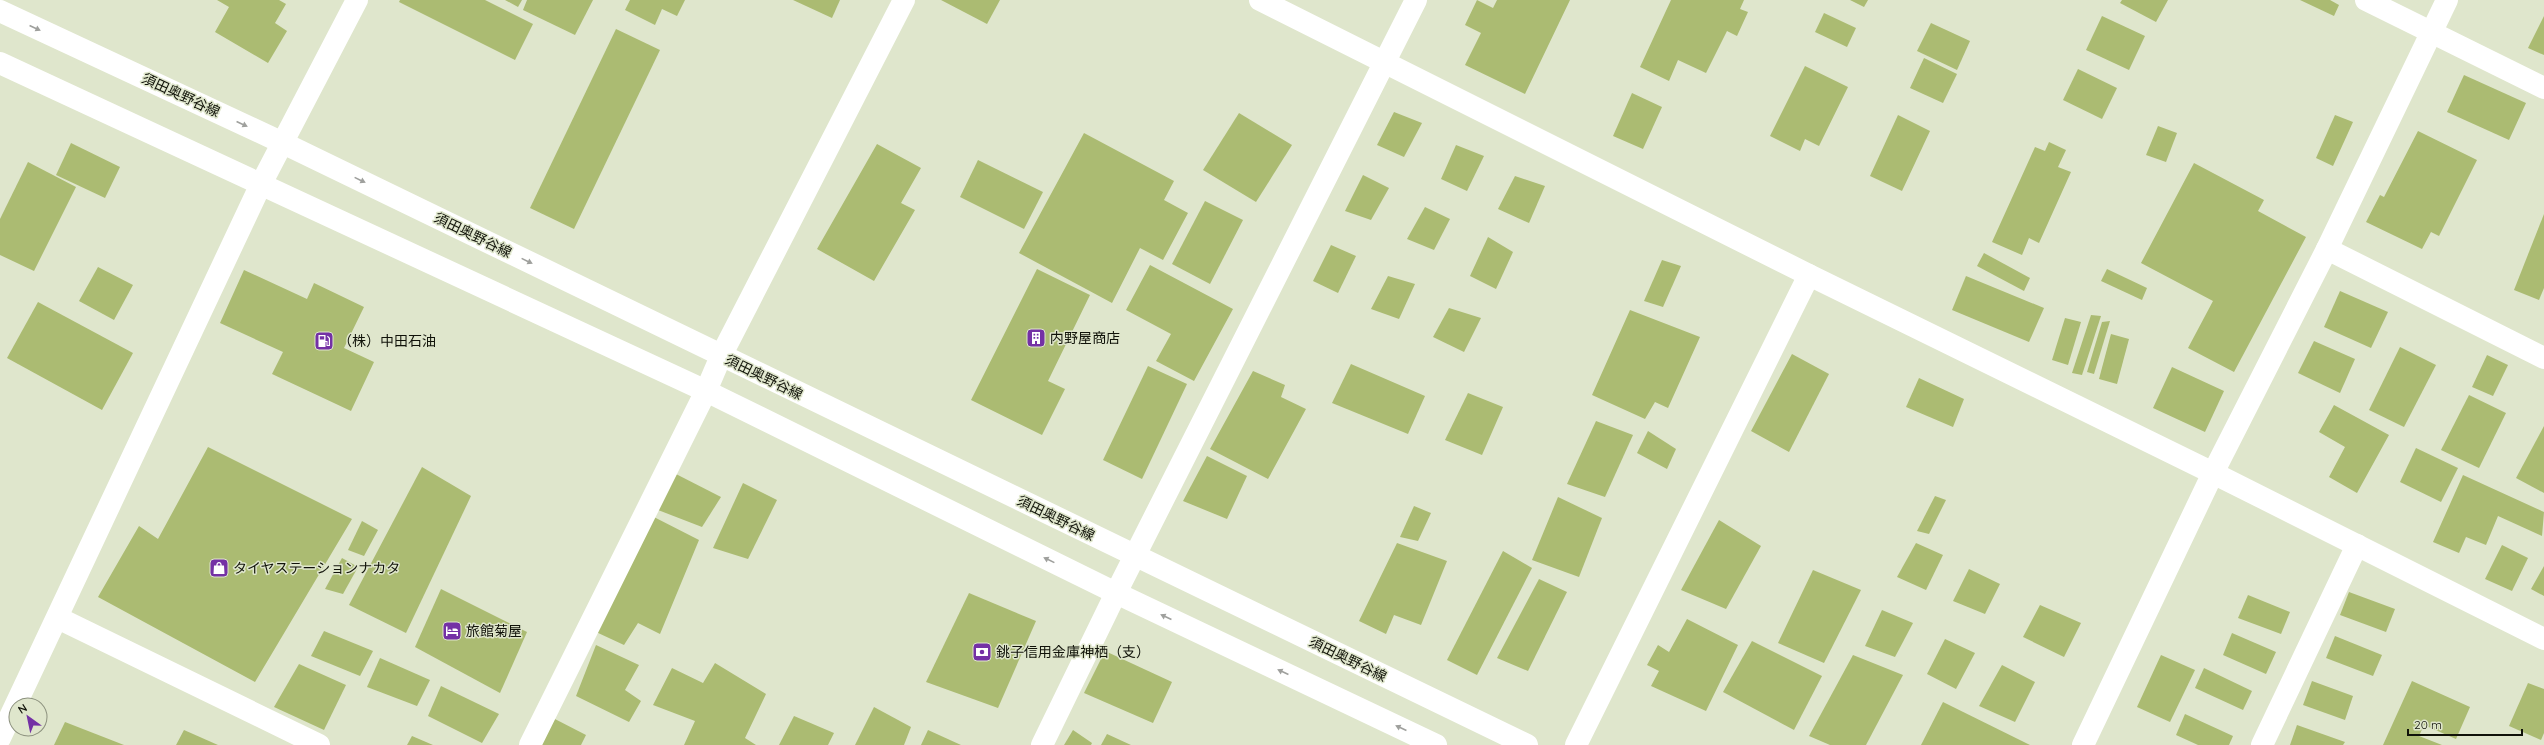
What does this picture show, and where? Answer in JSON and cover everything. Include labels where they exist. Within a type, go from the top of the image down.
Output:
[{"type":"street","points":[[0,738],[58,618],[261,184],[357,0]]},
{"type":"street","points":[[530,745],[706,391],[721,356],[904,0]]},
{"type":"street","points":[[1260,0],[1809,275],[2213,473],[2544,639]]},
{"type":"street","points":[[1042,745],[1116,593],[1386,62],[1416,0]]},
{"type":"street","points":[[2366,0],[2544,88]]},
{"type":"street","points":[[2083,745],[2213,473],[2327,249],[2447,0]]},
{"type":"street","name":"須田奥野谷線","points":[[0,12],[283,143],[1527,745]]},
{"type":"street","points":[[0,63],[706,391],[1116,593],[1436,745]]},
{"type":"street","points":[[2327,249],[2544,358]]},
{"type":"street","points":[[1576,745],[1809,275]]},
{"type":"street","points":[[2262,745],[2357,545]]},
{"type":"street","points":[[58,618],[319,745]]},
{"type":"building","points":[[217,0],[279,0],[286,4],[275,23],[287,31],[268,63],[215,32],[229,7]]},
{"type":"building","points":[[400,0],[485,0],[533,24],[515,60],[399,2]]},
{"type":"building","points":[[505,0],[522,0],[518,7]]},
{"type":"building","points":[[527,0],[593,0],[575,35],[523,10]]},
{"type":"building","points":[[630,0],[685,0],[677,16],[662,9],[655,25],[625,10]]},
{"type":"building","points":[[793,0],[840,0],[832,18]]},
{"type":"building","points":[[941,0],[1000,0],[987,24]]},
{"type":"building","points":[[1477,0],[1493,8],[1497,0],[1570,0],[1525,94],[1465,65],[1481,33],[1465,25]]},
{"type":"building","points":[[1671,0],[1744,0],[1740,9],[1748,12],[1737,36],[1727,31],[1706,73],[1678,60],[1669,81],[1640,67]]},
{"type":"building","points":[[1850,0],[1868,0],[1864,7]]},
{"type":"building","points":[[2122,0],[2168,0],[2156,22],[2120,3]]},
{"type":"building","points":[[2300,0],[2330,0],[2339,5],[2334,16]]},
{"type":"building","points":[[1824,13],[1856,28],[1847,47],[1815,32]]},
{"type":"building","points":[[2102,16],[2145,36],[2129,70],[2086,50]]},
{"type":"building","points":[[2544,16],[2544,55],[2528,48]]},
{"type":"building","points":[[1931,23],[1970,41],[1957,70],[1917,51]]},
{"type":"building","points":[[616,29],[660,50],[574,229],[530,208]]},
{"type":"building","points":[[1924,58],[1957,74],[1943,103],[1910,88]]},
{"type":"building","points":[[1805,66],[1848,87],[1819,146],[1805,139],[1800,151],[1770,136]]},
{"type":"building","points":[[2078,69],[2117,88],[2102,119],[2063,100]]},
{"type":"building","points":[[2464,75],[2526,103],[2509,140],[2447,112]]},
{"type":"building","points":[[1632,93],[1662,107],[1643,149],[1613,136]]},
{"type":"building","points":[[1394,112],[1422,123],[1404,157],[1377,145]]},
{"type":"building","points":[[1239,113],[1292,145],[1256,202],[1203,170]]},
{"type":"building","points":[[1898,115],[1930,131],[1902,191],[1870,176]]},
{"type":"building","points":[[2335,115],[2353,122],[2333,166],[2316,158]]},
{"type":"building","points":[[2158,126],[2177,133],[2166,162],[2146,155]]},
{"type":"building","points":[[2418,131],[2477,160],[2439,236],[2431,232],[2422,249],[2366,222],[2380,195],[2384,197]]},
{"type":"building","points":[[1084,133],[1174,181],[1164,200],[1188,213],[1163,260],[1140,248],[1112,303],[1019,253]]},
{"type":"building","points":[[2049,142],[2066,150],[2058,167],[2071,172],[2039,243],[2029,238],[2022,255],[1992,242],[2035,147],[2045,151]]},
{"type":"building","points":[[71,143],[120,167],[105,198],[56,175]]},
{"type":"building","points":[[877,144],[921,168],[901,203],[915,210],[874,281],[817,249]]},
{"type":"building","points":[[1456,145],[1484,156],[1467,191],[1441,179]]},
{"type":"building","points":[[978,160],[1043,192],[1024,229],[960,197]]},
{"type":"building","points":[[28,162],[76,187],[34,271],[0,255],[0,219]]},
{"type":"building","points":[[2194,163],[2264,200],[2258,211],[2306,237],[2234,372],[2188,348],[2213,301],[2141,263]]},
{"type":"building","points":[[1363,175],[1389,188],[1371,220],[1345,211]]},
{"type":"building","points":[[1515,176],[1545,186],[1529,223],[1498,209]]},
{"type":"building","points":[[1205,201],[1243,220],[1210,284],[1172,264]]},
{"type":"building","points":[[1425,207],[1450,219],[1434,250],[1407,239]]},
{"type":"building","points":[[2544,214],[2544,288],[2539,300],[2514,290]]},
{"type":"building","points":[[1488,237],[1513,252],[1496,289],[1470,276]]},
{"type":"building","points":[[1331,245],[1356,256],[1338,293],[1313,281]]},
{"type":"building","points":[[1984,253],[2030,278],[2024,291],[1977,266]]},
{"type":"building","points":[[1662,260],[1681,266],[1663,307],[1644,301]]},
{"type":"building","points":[[1150,265],[1233,309],[1194,381],[1156,361],[1171,334],[1126,310]]},
{"type":"building","points":[[98,267],[133,285],[114,320],[79,301]]},
{"type":"building","name":"内野屋商店","points":[[1037,269],[1090,295],[1048,381],[1065,389],[1042,435],[971,400]]},
{"type":"building","points":[[2107,269],[2147,288],[2142,300],[2101,281]]},
{"type":"building","points":[[244,270],[307,299],[314,283],[364,307],[344,348],[374,362],[351,411],[272,374],[283,352],[220,323]]},
{"type":"building","points":[[1388,276],[1415,284],[1399,319],[1371,309]]},
{"type":"building","points":[[1966,276],[2044,308],[2029,342],[1952,310]]},
{"type":"building","points":[[2340,291],[2388,312],[2371,348],[2324,327]]},
{"type":"building","points":[[38,302],[133,353],[102,410],[7,358]]},
{"type":"building","points":[[1449,308],[1481,318],[1464,352],[1433,337]]},
{"type":"building","points":[[1630,310],[1700,337],[1668,408],[1655,402],[1645,419],[1592,395]]},
{"type":"building","points":[[2091,315],[2101,316],[2082,375],[2072,373]]},
{"type":"building","points":[[2065,318],[2081,322],[2068,365],[2052,360]]},
{"type":"building","points":[[2110,321],[2094,374],[2087,372],[2102,322]]},
{"type":"building","points":[[2111,334],[2129,339],[2117,384],[2099,379]]},
{"type":"building","points":[[2314,341],[2355,359],[2340,393],[2298,373]]},
{"type":"building","points":[[2400,347],[2436,365],[2404,427],[2369,410]]},
{"type":"building","points":[[1792,354],[1829,374],[1789,452],[1751,431]]},
{"type":"building","points":[[2487,355],[2508,365],[2493,396],[2472,387]]},
{"type":"building","points":[[1351,364],[1425,396],[1408,434],[1332,403]]},
{"type":"building","points":[[1148,366],[1187,384],[1142,479],[1103,460]]},
{"type":"building","points":[[2172,367],[2224,391],[2205,432],[2153,408]]},
{"type":"building","points":[[1253,371],[1285,385],[1281,397],[1306,409],[1268,479],[1210,449]]},
{"type":"building","points":[[1919,378],[1964,399],[1953,427],[1906,407]]},
{"type":"building","points":[[1468,393],[1503,407],[1482,455],[1445,440]]},
{"type":"building","points":[[2469,395],[2506,413],[2479,468],[2441,450]]},
{"type":"building","points":[[2334,405],[2389,435],[2357,493],[2329,477],[2345,447],[2319,432]]},
{"type":"building","points":[[1596,421],[1633,435],[1605,497],[1567,484]]},
{"type":"building","points":[[2544,426],[2544,493],[2516,478]]},
{"type":"building","points":[[1648,431],[1676,449],[1667,469],[1637,453]]},
{"type":"building","name":"タイヤステーションナカタ","points":[[208,447],[352,519],[255,682],[98,597],[139,526],[158,539]]},
{"type":"building","points":[[2416,448],[2458,468],[2441,502],[2400,482]]},
{"type":"building","points":[[1207,456],[1247,476],[1227,519],[1183,501]]},
{"type":"building","points":[[422,467],[471,496],[406,633],[349,605]]},
{"type":"building","points":[[674,473],[721,497],[702,527],[658,510]]},
{"type":"building","points":[[2463,475],[2544,512],[2542,536],[2498,516],[2486,545],[2466,537],[2459,553],[2433,542]]},
{"type":"building","points":[[743,483],[777,500],[748,559],[713,548]]},
{"type":"building","points":[[1935,496],[1946,500],[1929,534],[1917,531]]},
{"type":"building","points":[[1558,497],[1602,518],[1579,577],[1532,560]]},
{"type":"building","points":[[1414,506],[1431,513],[1418,541],[1400,537]]},
{"type":"building","points":[[650,515],[699,540],[660,634],[638,623],[624,645],[596,632]]},
{"type":"building","points":[[1719,520],[1761,546],[1726,609],[1681,590]]},
{"type":"building","points":[[362,521],[378,530],[364,556],[348,550]]},
{"type":"building","points":[[1397,543],[1447,561],[1421,625],[1394,615],[1386,634],[1359,621]]},
{"type":"building","points":[[1916,543],[1943,555],[1926,590],[1897,577]]},
{"type":"building","points":[[2502,545],[2528,558],[2512,591],[2485,579]]},
{"type":"building","points":[[1503,551],[1532,568],[1477,675],[1447,660]]},
{"type":"building","points":[[342,558],[358,567],[343,594],[325,589]]},
{"type":"building","points":[[2544,566],[2544,596],[2531,589]]},
{"type":"building","points":[[1969,569],[2000,584],[1985,614],[1953,601]]},
{"type":"building","points":[[1813,570],[1861,590],[1824,663],[1778,643]]},
{"type":"building","points":[[1539,579],[1567,592],[1528,671],[1497,658]]},
{"type":"building","points":[[441,589],[527,632],[500,693],[415,647]]},
{"type":"building","points":[[2349,592],[2395,609],[2386,632],[2340,615]]},
{"type":"building","name":"銚子信用金庫神栖（支）","points":[[969,593],[1036,621],[998,708],[926,682]]},
{"type":"building","points":[[2248,595],[2290,612],[2281,634],[2238,618]]},
{"type":"building","points":[[2040,605],[2081,623],[2064,657],[2023,637]]},
{"type":"building","points":[[1882,610],[1913,623],[1895,657],[1865,646]]},
{"type":"building","points":[[1687,619],[1738,645],[1706,711],[1651,686],[1659,671],[1647,665],[1658,645],[1669,652]]},
{"type":"building","points":[[324,631],[373,651],[360,676],[311,656]]},
{"type":"building","points":[[2232,633],[2276,652],[2266,674],[2223,655]]},
{"type":"building","points":[[2335,636],[2382,655],[2373,676],[2326,658]]},
{"type":"building","points":[[1945,639],[1975,653],[1956,689],[1927,674]]},
{"type":"building","points":[[1752,641],[1822,676],[1794,730],[1723,692]]},
{"type":"building","points":[[596,645],[639,665],[625,690],[641,701],[629,722],[576,696]]},
{"type":"building","points":[[1105,651],[1172,682],[1153,723],[1084,693]]},
{"type":"building","points":[[1853,655],[1903,675],[1866,745],[1830,745],[1809,736]]},
{"type":"building","points":[[2161,655],[2195,670],[2170,722],[2137,707]]},
{"type":"building","points":[[380,658],[430,680],[417,706],[367,687]]},
{"type":"building","points":[[715,663],[766,694],[745,738],[756,745],[684,745],[695,721],[653,705],[672,668],[703,683]]},
{"type":"building","points":[[299,664],[346,685],[324,730],[274,707]]},
{"type":"building","points":[[2002,665],[2035,682],[2015,722],[1979,706]]},
{"type":"building","points":[[2204,668],[2252,691],[2243,710],[2195,688]]},
{"type":"building","points":[[2312,681],[2353,696],[2345,720],[2303,705]]},
{"type":"building","points":[[2412,681],[2470,707],[2456,739],[2424,725],[2419,736],[2442,745],[2383,745]]},
{"type":"building","points":[[2528,683],[2544,689],[2544,733],[2541,740],[2509,726]]},
{"type":"building","points":[[441,686],[499,714],[482,743],[428,716]]},
{"type":"building","points":[[1943,702],[2030,745],[1921,745]]},
{"type":"building","points":[[874,707],[911,727],[904,745],[855,745]]},
{"type":"building","points":[[2185,714],[2233,736],[2229,745],[2198,745],[2176,735]]},
{"type":"building","points":[[794,716],[834,733],[828,745],[779,745]]},
{"type":"building","points":[[551,717],[586,735],[581,745],[538,745]]},
{"type":"building","points":[[65,722],[124,745],[54,745]]},
{"type":"building","points":[[2297,725],[2345,742],[2343,745],[2290,745]]},
{"type":"building","points":[[184,730],[218,745],[176,745]]},
{"type":"building","points":[[928,730],[961,745],[921,745]]},
{"type":"building","points":[[1073,730],[1092,743],[1091,745],[1064,745]]},
{"type":"building","points":[[1107,734],[1131,745],[1101,745]]},
{"type":"building","points":[[412,736],[433,745],[407,745]]},
{"type":"place","name":"内野屋商店","points":[[1036,338]]},
{"type":"place","name":"（株）中田石油","points":[[324,341]]},
{"type":"place","name":"タイヤステーションナカタ","points":[[219,568]]},
{"type":"place","name":"旅館菊屋","points":[[452,631]]},
{"type":"place","name":"銚子信用金庫神栖（支）","points":[[982,652]]}]
